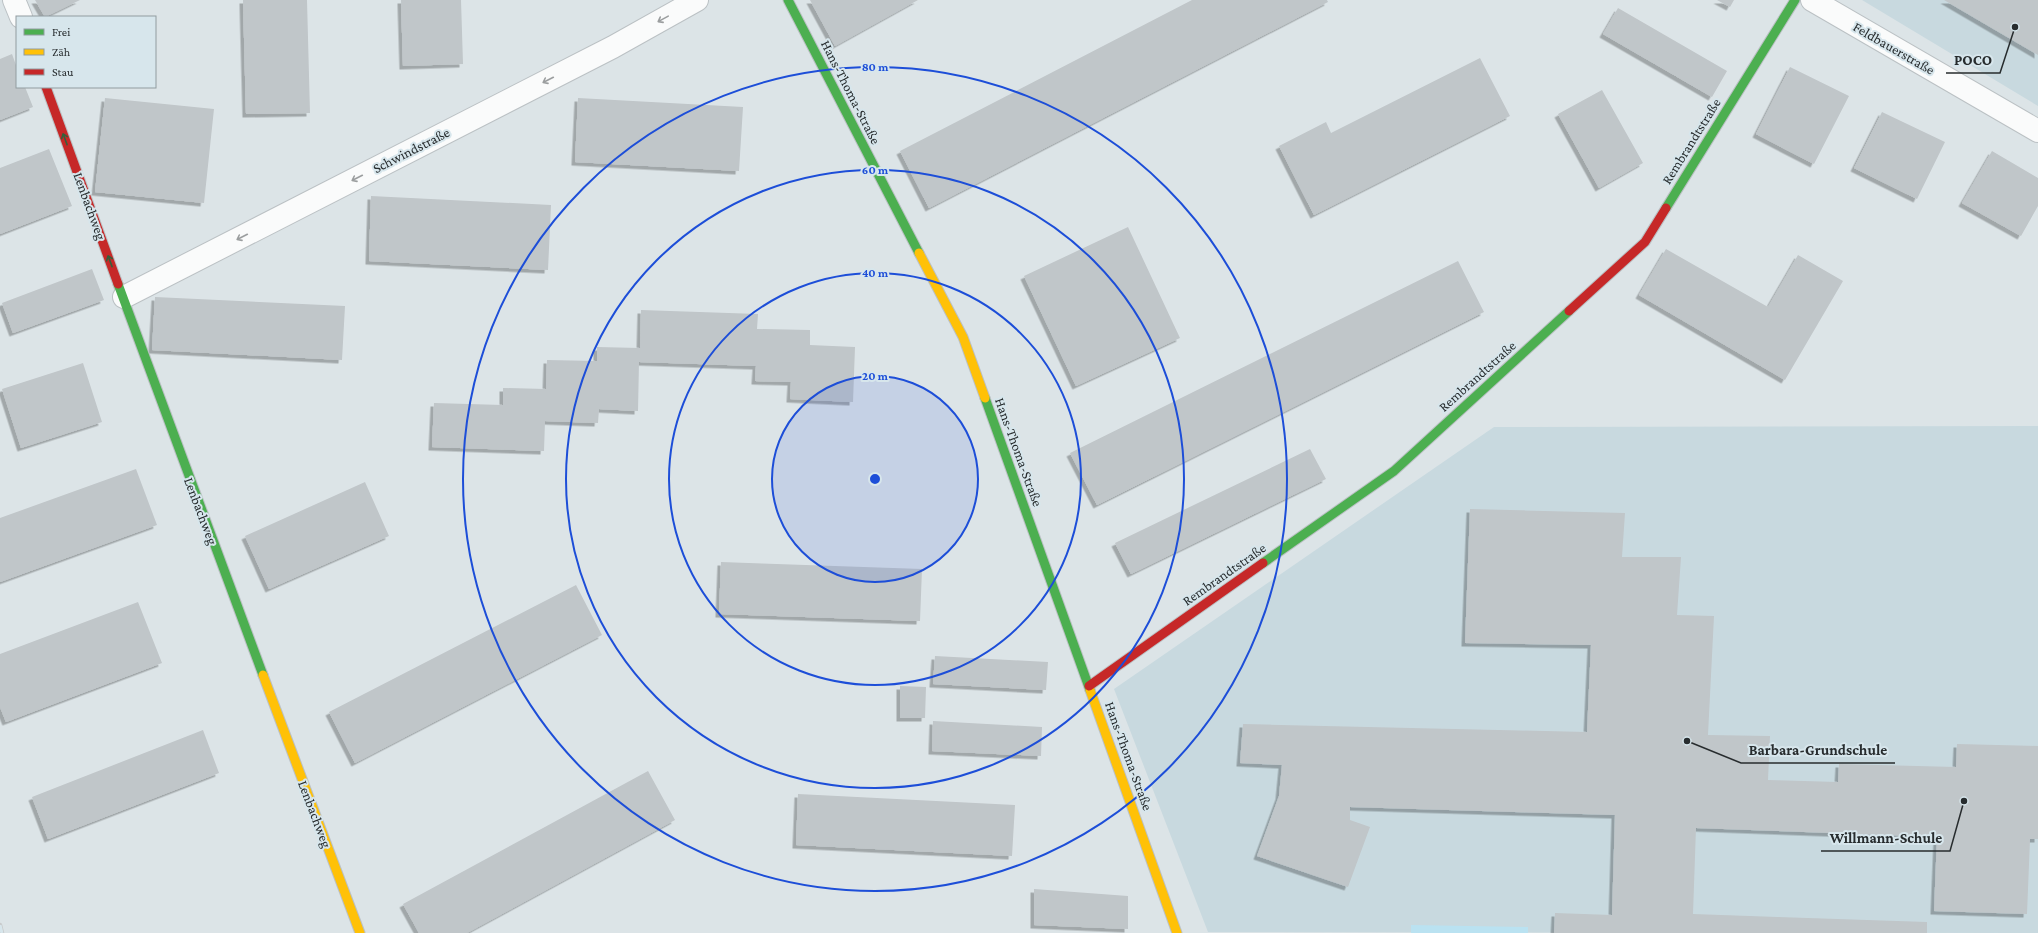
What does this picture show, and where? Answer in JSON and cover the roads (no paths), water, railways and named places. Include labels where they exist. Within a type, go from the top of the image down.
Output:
[{"type":"street","points":[[14,0],[21,16]]},
{"type":"street","name":"Schwindstraße","points":[[124,297],[613,47],[696,0]]},
{"type":"street","name":"Hans-Thoma-Straße","points":[[788,0],[963,337],[1178,933]]},
{"type":"street","name":"Rembrandtstraße","points":[[1089,686],[1394,471],[1645,242],[1795,0]]},
{"type":"street","name":"Feldbauerstraße","points":[[1812,0],[2038,131]]},
{"type":"street","name":"Lenbachweg","points":[[46,88],[124,297],[178,450],[360,933]]},
{"type":"railway","points":[[0,925],[2,933]]},
{"type":"place","name":"POCO","points":[[2015,27]]},
{"type":"place","name":"Barbara-Grundschule","points":[[1687,741]]},
{"type":"place","name":"Willmann-Schule","points":[[1964,801]]}]
